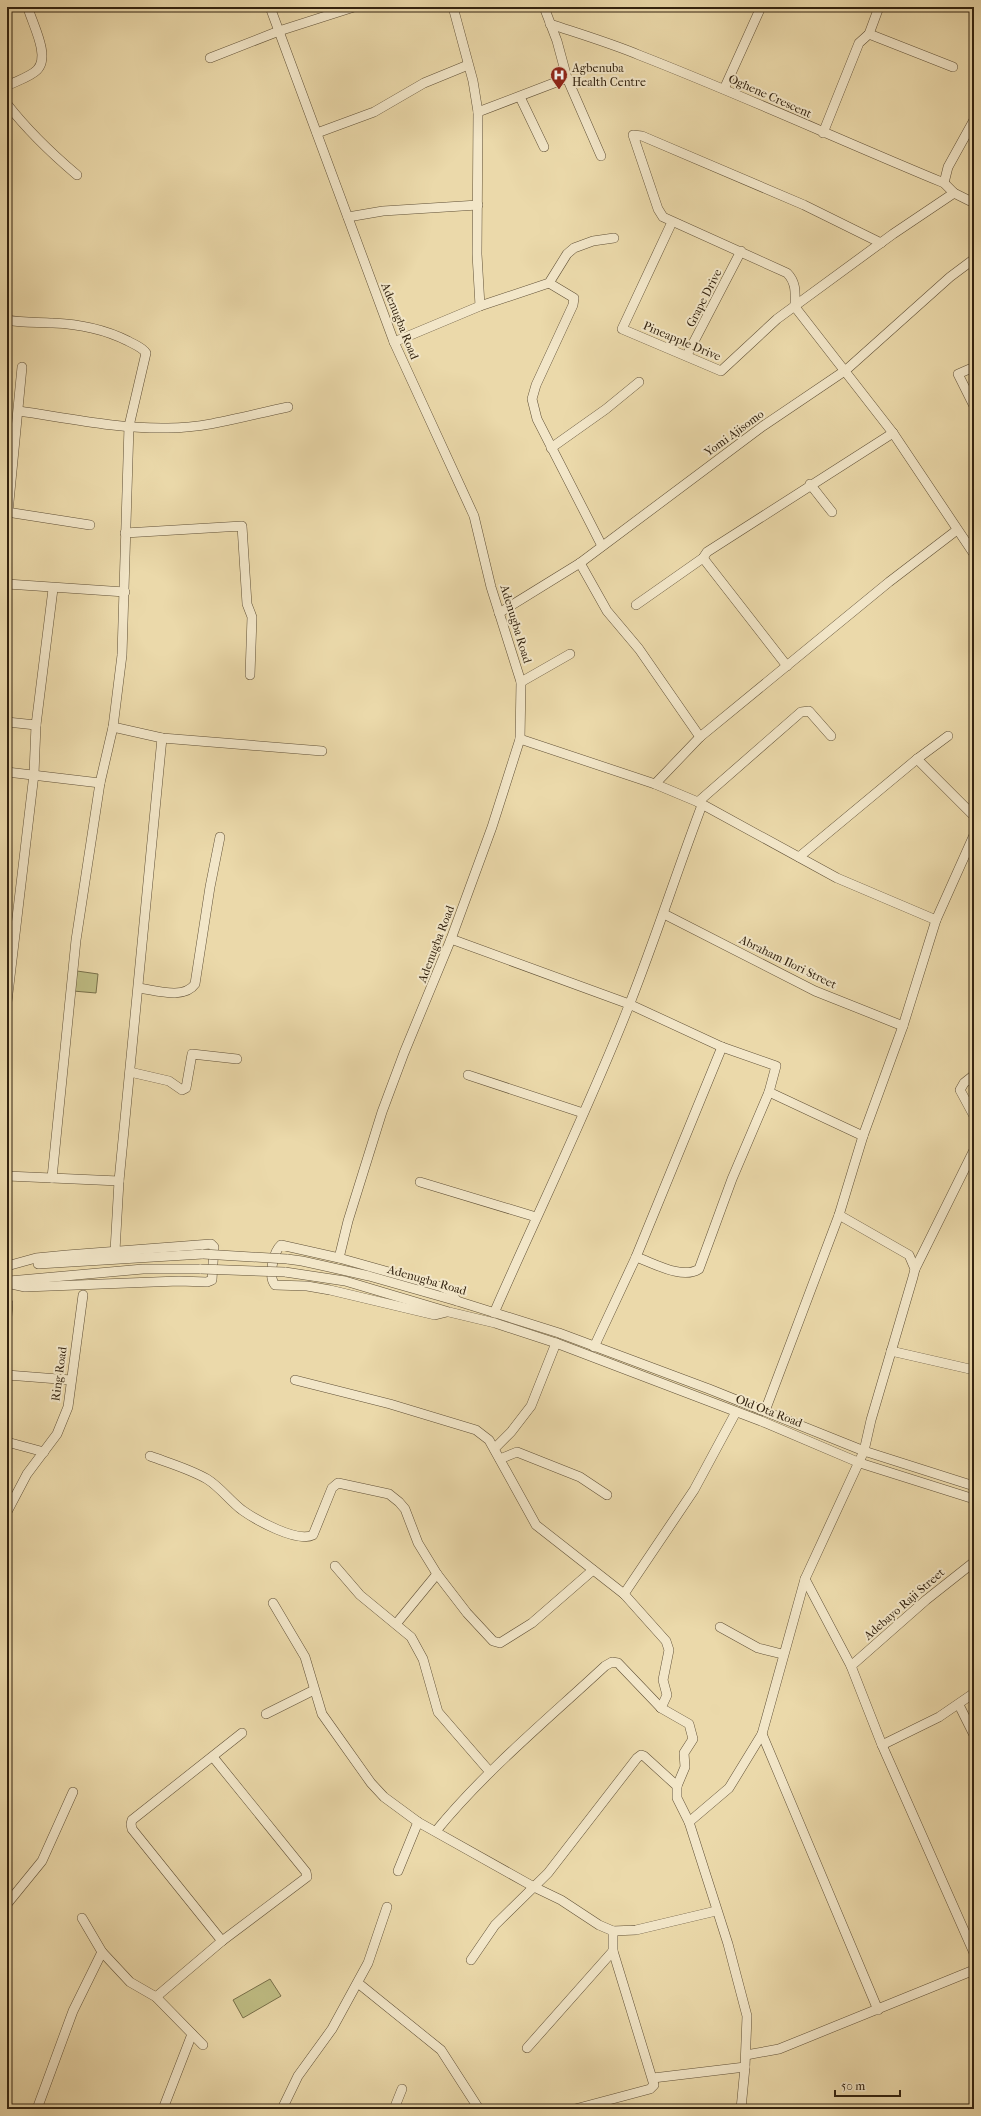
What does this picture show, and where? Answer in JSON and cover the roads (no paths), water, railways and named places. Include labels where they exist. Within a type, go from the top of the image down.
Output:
[{"type":"street","name":"Adenugba Road","points":[[270,7],[394,342],[474,516],[499,613],[521,682],[520,739],[492,827],[451,939],[404,1053],[382,1112],[348,1221],[339,1258]]},
{"type":"street","points":[[210,58],[280,31],[354,7]]},
{"type":"street","points":[[453,7],[473,82],[478,112],[477,254],[480,306]]},
{"type":"street","points":[[544,7],[557,41],[567,78],[602,156]]},
{"type":"street","points":[[724,89],[761,7]]},
{"type":"street","points":[[823,133],[860,43],[869,34],[880,7]]},
{"type":"street","points":[[7,86],[36,71],[42,64],[43,56],[29,11]]},
{"type":"street","name":"Oghene Crescent","points":[[550,24],[638,54],[724,89],[823,133],[944,183],[954,193],[974,203]]},
{"type":"street","points":[[869,34],[953,66]]},
{"type":"street","points":[[317,133],[374,112],[424,83],[468,65]]},
{"type":"street","points":[[478,112],[567,78]]},
{"type":"street","points":[[520,97],[544,147]]},
{"type":"street","points":[[7,104],[26,128],[50,153],[78,175]]},
{"type":"street","points":[[944,183],[948,167],[974,120]]},
{"type":"street","points":[[881,244],[804,205],[747,179],[642,136],[633,135],[658,209],[663,217],[787,273],[792,278],[795,286],[795,307],[846,370],[893,433],[957,530],[974,553]]},
{"type":"street","points":[[795,307],[954,193]]},
{"type":"street","points":[[348,218],[383,211],[478,205]]},
{"type":"street","name":"Pineapple Drive","points":[[672,222],[622,329],[721,370],[778,319],[795,307]]},
{"type":"street","points":[[394,342],[480,306],[549,283],[567,254],[574,248],[593,241],[614,238]]},
{"type":"street","name":"Grape Drive","points":[[687,355],[741,252]]},
{"type":"street","name":"Yomi Ajisomo","points":[[499,613],[580,563],[763,426],[846,370],[950,277],[974,259]]},
{"type":"street","points":[[549,283],[574,298],[573,305],[545,364],[532,398],[537,419],[602,546]]},
{"type":"street","points":[[7,320],[24,324],[53,323],[88,327],[118,336],[143,349],[146,357],[129,426],[122,655],[113,727],[100,783],[76,940],[52,1178]]},
{"type":"street","points":[[22,367],[7,512],[90,525]]},
{"type":"street","points":[[974,367],[958,374],[974,406]]},
{"type":"street","points":[[551,448],[606,409],[639,382]]},
{"type":"street","points":[[18,411],[129,426],[167,428],[193,427],[288,407]]},
{"type":"street","points":[[636,605],[703,558],[706,552],[810,484],[893,433]]},
{"type":"street","points":[[810,484],[832,512]]},
{"type":"street","points":[[126,532],[242,526],[247,604],[252,617],[250,675]]},
{"type":"street","points":[[655,784],[700,737],[889,582],[957,530]]},
{"type":"street","points":[[703,558],[787,666]]},
{"type":"street","points":[[580,563],[607,610],[638,649],[700,737]]},
{"type":"street","points":[[7,584],[125,592]]},
{"type":"street","points":[[7,1002],[34,774],[36,725],[53,588]]},
{"type":"street","points":[[521,682],[570,654]]},
{"type":"street","points":[[494,1313],[583,1113],[629,1004],[664,914],[670,889],[700,803],[801,712],[809,711],[831,736]]},
{"type":"street","points":[[7,722],[36,725]]},
{"type":"street","points":[[113,727],[162,738],[322,751]]},
{"type":"street","points":[[799,856],[917,759],[948,736]]},
{"type":"street","points":[[115,1251],[118,1181],[139,988],[162,738]]},
{"type":"street","points":[[520,739],[655,784],[700,803],[838,878],[936,920]]},
{"type":"street","points":[[917,759],[974,816]]},
{"type":"street","points":[[7,772],[100,783]]},
{"type":"street","points":[[765,1412],[839,1215],[863,1136],[903,1026],[936,920],[974,835]]},
{"type":"street","points":[[139,988],[182,993],[192,988],[195,984],[210,887],[220,837]]},
{"type":"street","name":"Abraham Ilori Street","points":[[664,914],[815,990],[903,1026]]},
{"type":"street","points":[[451,939],[629,1004],[722,1047],[776,1066],[769,1092],[732,1179],[699,1269],[693,1273],[683,1273],[636,1257]]},
{"type":"street","points":[[594,1347],[636,1257],[722,1047]]},
{"type":"street","points":[[130,1072],[168,1081],[182,1090],[186,1088],[192,1054],[237,1060]]},
{"type":"street","points":[[468,1075],[583,1113]]},
{"type":"street","points":[[974,1075],[964,1083],[960,1090],[974,1116]]},
{"type":"street","points":[[769,1092],[863,1136]]},
{"type":"street","points":[[689,1822],[729,1788],[762,1734],[782,1654],[805,1579],[860,1463],[864,1451],[915,1269],[974,1150]]},
{"type":"street","points":[[7,1176],[118,1181]]},
{"type":"street","points":[[420,1182],[536,1217]]},
{"type":"street","points":[[839,1215],[909,1255],[915,1269]]},
{"type":"street","points":[[7,1266],[36,1258],[211,1244],[214,1247],[212,1280],[207,1282],[179,1281],[25,1287],[7,1282]]},
{"type":"street","points":[[449,1312],[435,1315],[330,1290],[301,1286],[275,1285],[272,1282],[275,1254],[281,1246],[339,1258],[442,1287],[449,1290],[457,1301]]},
{"type":"street","name":"Adenugba Road","points":[[7,1266],[202,1254],[287,1259],[369,1276],[457,1301],[559,1333]]},
{"type":"street","name":"Adenugba Road","points":[[7,1282],[136,1270],[201,1269],[285,1272],[345,1281],[449,1312],[495,1323],[556,1343]]},
{"type":"street","name":"Ring Road","points":[[7,1512],[27,1474],[57,1434],[68,1407],[83,1295]]},
{"type":"street","points":[[7,1317],[8,1302]]},
{"type":"street","name":"Old Ota Road","points":[[559,1333],[864,1451],[974,1486]]},
{"type":"street","points":[[495,1448],[511,1432],[531,1406],[556,1343]]},
{"type":"street","name":"Old Ota Road","points":[[556,1343],[810,1440],[860,1463],[974,1499]]},
{"type":"street","points":[[891,1351],[974,1370]]},
{"type":"street","points":[[7,1375],[71,1380]]},
{"type":"street","points":[[295,1380],[390,1404],[476,1430],[489,1440],[495,1448],[536,1525],[624,1594],[666,1641],[669,1650],[663,1680],[667,1695],[661,1708]]},
{"type":"street","points":[[624,1594],[694,1490],[736,1412]]},
{"type":"street","points":[[7,1442],[44,1452]]},
{"type":"street","points":[[500,1458],[517,1452],[580,1477],[606,1495]]},
{"type":"street","points":[[150,1456],[180,1467],[208,1480],[242,1510],[287,1534],[308,1537],[313,1535],[332,1488],[338,1483],[389,1494],[405,1509],[418,1543],[437,1574],[467,1613],[493,1641],[500,1643],[532,1623],[593,1570]]},
{"type":"street","name":"Adebayo Raji Street","points":[[851,1666],[926,1600],[974,1562]]},
{"type":"street","points":[[335,1566],[360,1595],[411,1637],[424,1659],[438,1712],[490,1772]]},
{"type":"street","points":[[396,1624],[437,1574]]},
{"type":"street","points":[[805,1579],[851,1666],[882,1745],[974,1953]]},
{"type":"street","points":[[273,1603],[305,1657],[322,1714],[371,1783],[384,1797],[418,1822],[534,1887],[562,1900],[599,1925],[613,1931],[636,1930],[716,1911]]},
{"type":"street","points":[[720,1627],[758,1648],[782,1654]]},
{"type":"street","points":[[436,1831],[460,1802],[490,1772],[605,1666],[612,1662],[618,1663],[661,1708],[689,1724],[693,1739],[684,1753],[685,1767],[677,1786],[677,1798],[689,1822],[716,1911],[728,1944],[747,2016],[746,2055],[741,2109]]},
{"type":"street","points":[[266,1714],[314,1690]]},
{"type":"street","points":[[882,1745],[911,1732],[959,1705],[974,1693]]},
{"type":"street","points":[[959,1705],[974,1735]]},
{"type":"street","points":[[222,1941],[132,1829],[130,1824],[132,1820],[242,1733]]},
{"type":"street","points":[[762,1734],[878,2010]]},
{"type":"street","points":[[471,1960],[495,1925],[548,1873],[640,1755],[677,1786]]},
{"type":"street","points":[[156,1997],[222,1941],[308,1877],[306,1872],[213,1757]]},
{"type":"street","points":[[7,1904],[42,1861],[73,1792]]},
{"type":"street","points":[[398,1872],[418,1822]]},
{"type":"street","points":[[282,2109],[298,2076],[332,2029],[358,1983],[368,1963],[387,1907]]},
{"type":"street","points":[[82,1918],[102,1952],[130,1982],[156,1997],[203,2045]]},
{"type":"street","points":[[575,2109],[650,2089],[654,2085],[613,1952],[613,1931]]},
{"type":"street","points":[[37,2109],[73,2011],[102,1952]]},
{"type":"street","points":[[526,2048],[613,1952]]},
{"type":"street","points":[[746,2055],[779,2049],[974,1970]]},
{"type":"street","points":[[358,1983],[441,2050],[479,2109]]},
{"type":"street","points":[[163,2109],[192,2034]]},
{"type":"street","points":[[653,2078],[745,2067]]},
{"type":"street","points":[[394,2109],[402,2089]]},
{"type":"place","name":"Agbenuba Health Centre","points":[[559,90]]}]
